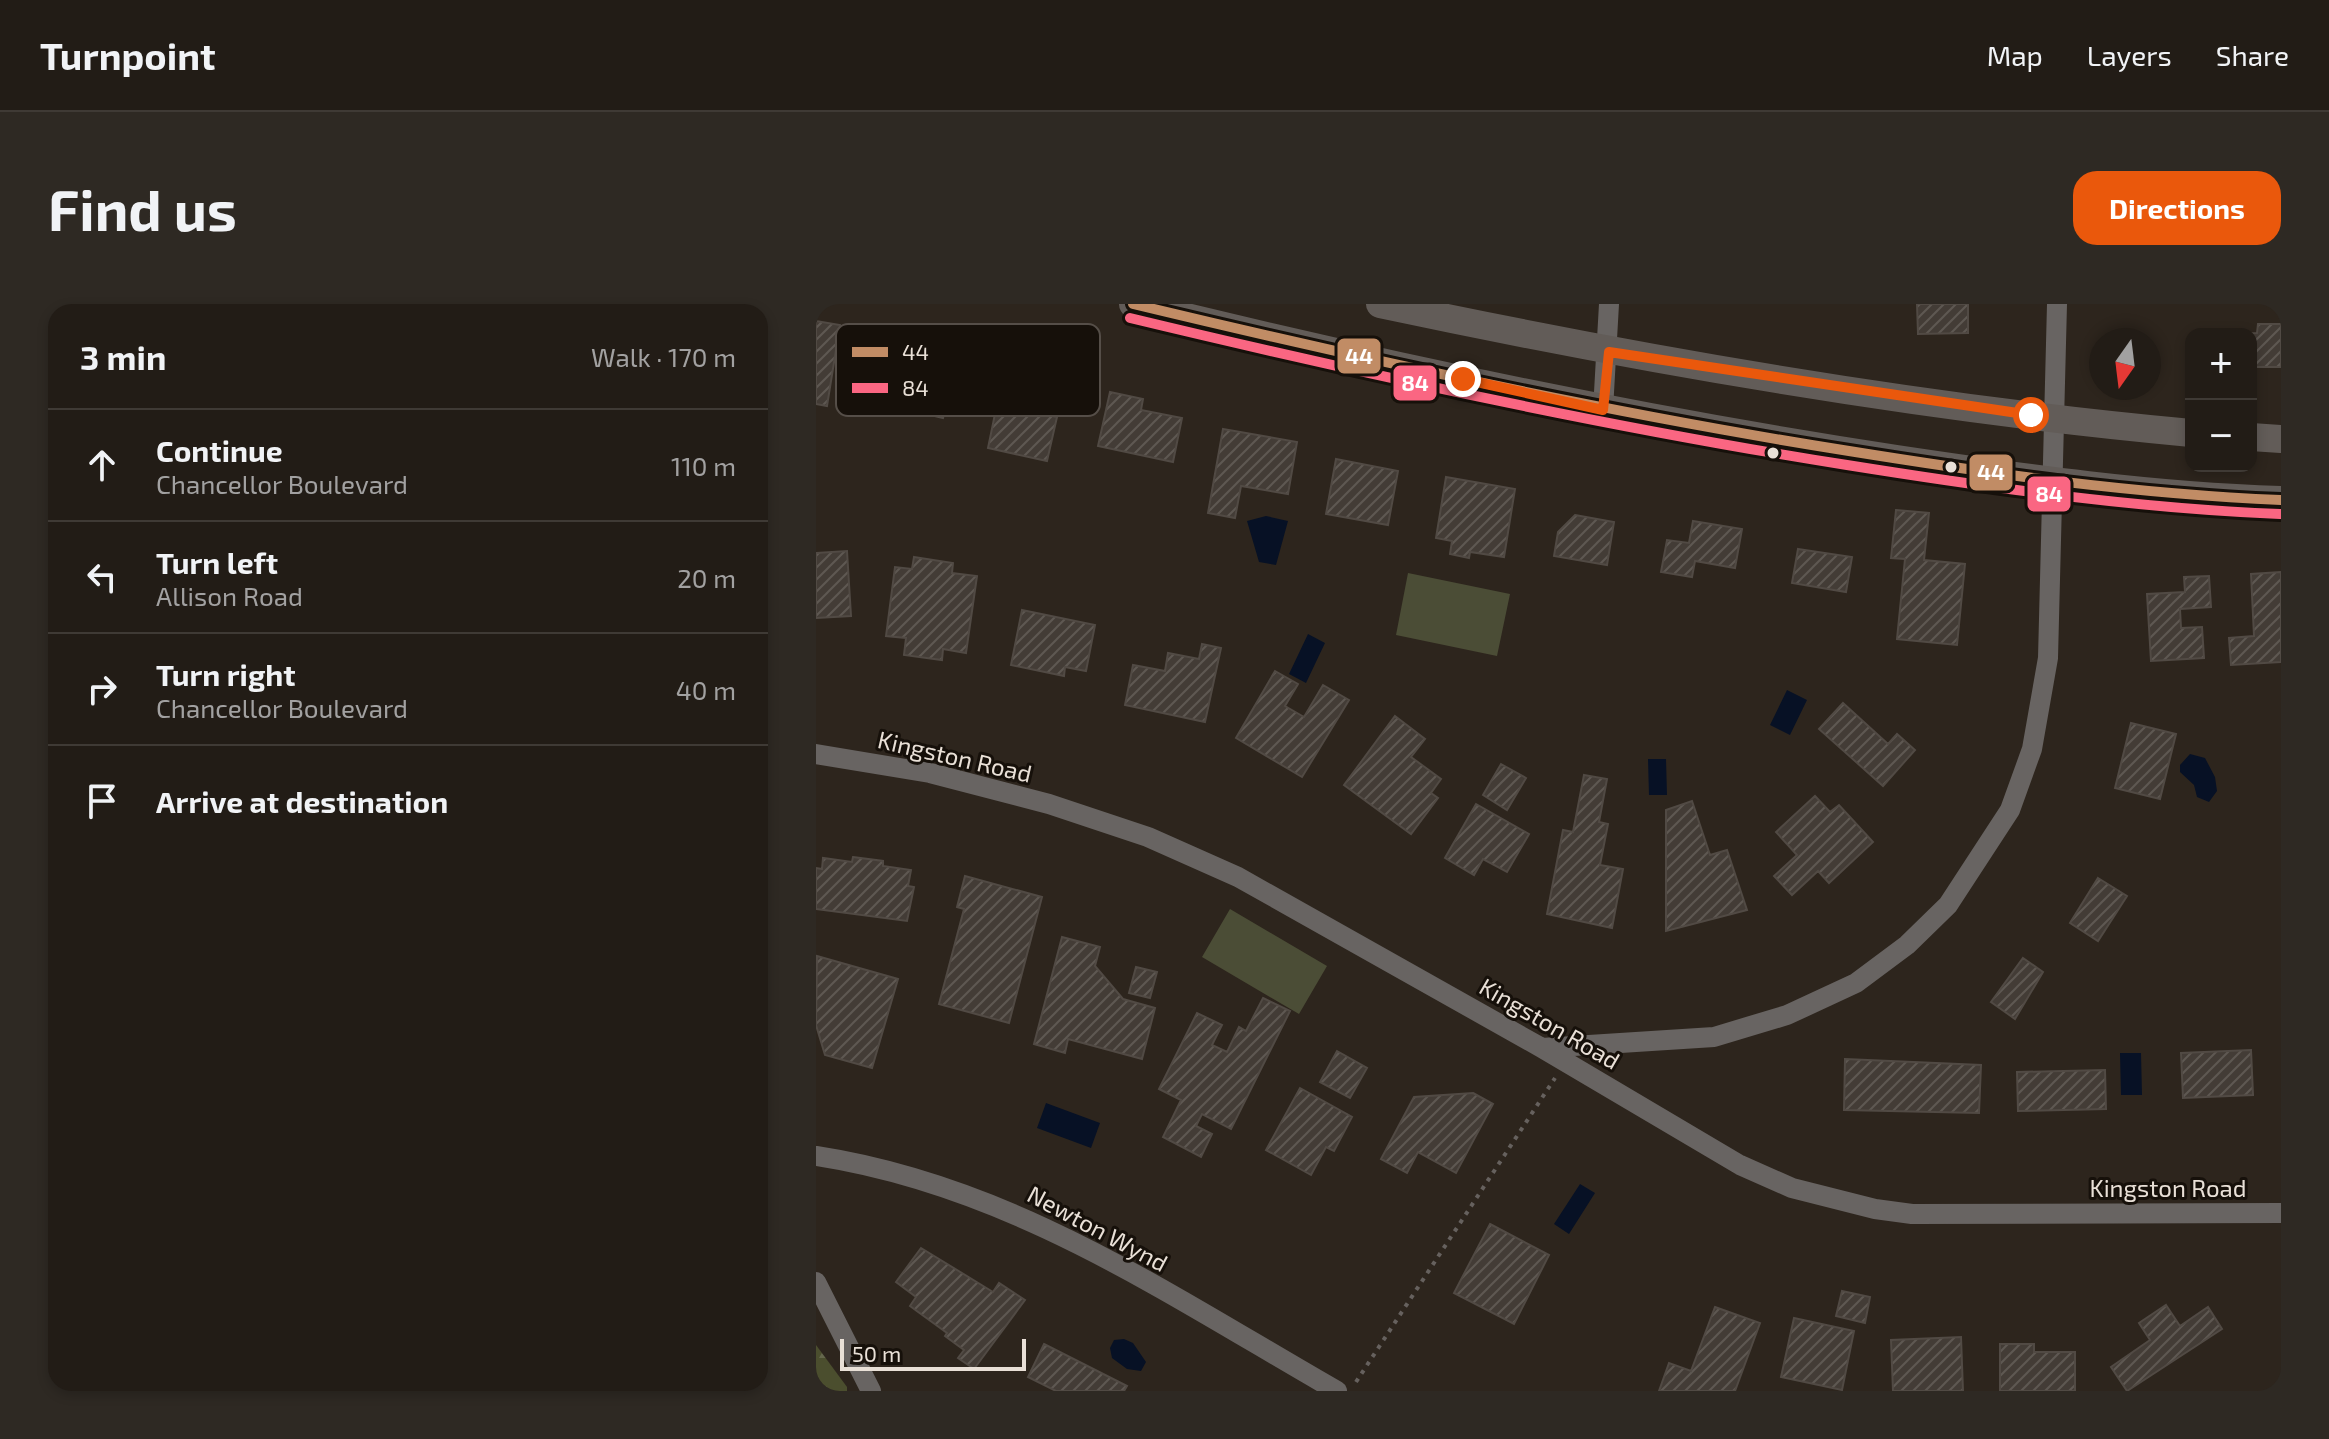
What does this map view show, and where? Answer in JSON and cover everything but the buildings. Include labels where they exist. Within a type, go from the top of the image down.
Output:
[{"type":"main road","points":[[1133,304],[1603,410],[2054,482],[2281,500]]},
{"type":"main road","points":[[1380,304],[1609,352],[2055,418],[2185,432]]},
{"type":"main road","points":[[2257,437],[2281,439]]},
{"type":"street","points":[[1603,410],[1609,352],[1609,304]]},
{"type":"street","points":[[1542,1048],[1714,1037],[1787,1015],[1856,983],[1907,945],[1948,905],[2010,810],[2032,749],[2048,658],[2057,304]]},
{"type":"street","name":"Kingston Road","points":[[816,754],[932,773],[1049,804],[1148,837],[1238,877],[1542,1048],[1740,1165],[1792,1188],[1875,1209],[1956,1216],[2281,1213]]},
{"type":"street","name":"Newton Wynd","points":[[816,1156],[925,1180],[1049,1228],[1337,1391]]},
{"type":"street","points":[[816,1282],[871,1391]]},
{"type":"path","points":[[1351,1391],[1566,1062]]},
{"type":"green space","points":[[1408,573],[1510,594],[1497,656],[1396,635]]},
{"type":"green space","points":[[1230,909],[1327,966],[1299,1014],[1202,957]]},
{"type":"green space","points":[[816,1345],[847,1387],[847,1391],[816,1391]]},
{"type":"water","points":[[1266,516],[1288,521],[1276,565],[1259,562],[1247,521]]},
{"type":"water","points":[[1308,634],[1325,643],[1306,683],[1289,674]]},
{"type":"water","points":[[1787,690],[1807,700],[1790,735],[1770,725]]},
{"type":"water","points":[[2190,754],[2205,758],[2215,777],[2217,791],[2209,802],[2197,797],[2194,785],[2180,772],[2180,765]]},
{"type":"water","points":[[1648,759],[1666,759],[1667,795],[1649,795]]},
{"type":"water","points":[[2120,1053],[2141,1053],[2142,1095],[2121,1095]]},
{"type":"water","points":[[1046,1103],[1100,1123],[1091,1148],[1037,1128]]},
{"type":"water","points":[[1580,1184],[1595,1193],[1569,1234],[1554,1224]]},
{"type":"water","points":[[1124,1339],[1133,1343],[1146,1362],[1141,1371],[1127,1369],[1112,1358],[1110,1348],[1114,1340]]},
{"type":"transit line","name":"44","points":[[1133,304],[1490,385],[1759,436],[2064,482],[2281,500]]},
{"type":"transit line","name":"84","points":[[1130,318],[1487,399],[1757,450],[2063,496],[2280,514]]},
{"type":"route","points":[[1463,379],[1603,410],[1609,352],[2031,415]]}]
